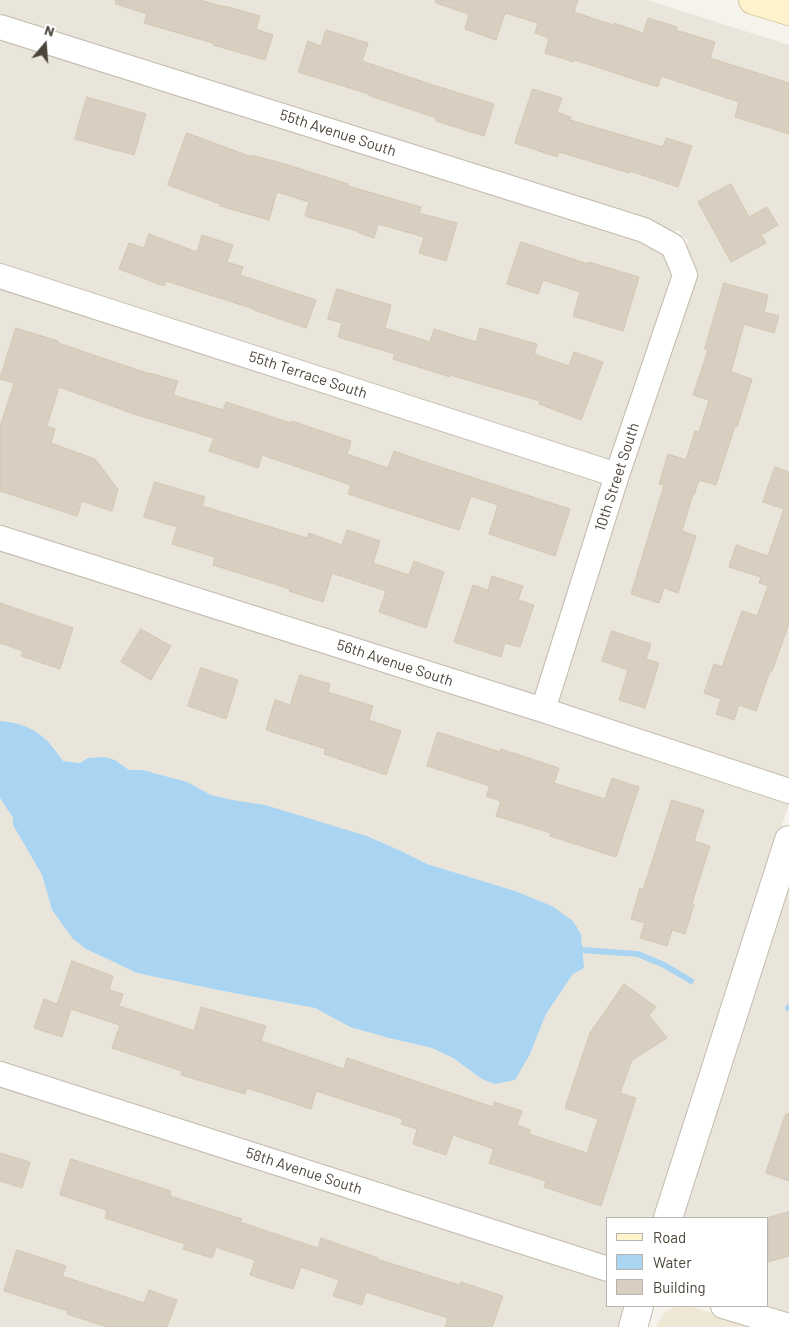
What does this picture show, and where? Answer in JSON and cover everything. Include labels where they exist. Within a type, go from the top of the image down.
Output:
[{"type":"main road","points":[[753,0],[789,12]]},
{"type":"street","name":"55th Avenue South","points":[[0,27],[644,230],[673,246]]},
{"type":"street","name":"10th Street South","points":[[543,710],[617,475],[685,275],[673,246]]},
{"type":"street","name":"55th Terrace South","points":[[0,276],[617,475]]},
{"type":"street","name":"56th Avenue South","points":[[0,538],[543,710],[789,791]]},
{"type":"street","points":[[668,1217],[789,840]]},
{"type":"street","name":"58th Avenue South","points":[[0,1074],[606,1268]]},
{"type":"street","points":[[632,1327],[639,1307]]},
{"type":"street","points":[[727,1307],[789,1326]]},
{"type":"shaded area","points":[[0,0],[647,0],[789,45],[789,778],[557,702],[688,240],[682,236],[679,230],[674,232],[647,218],[0,14]]},
{"type":"shaded area","points":[[0,40],[639,241],[664,255],[673,276],[610,460],[0,263]]},
{"type":"shaded area","points":[[0,289],[603,483],[536,695],[0,525]]},
{"type":"shaded area","points":[[0,551],[539,721],[789,804],[656,1217],[606,1217],[606,1255],[0,1061],[0,798],[13,818],[13,825],[42,875],[52,910],[72,938],[86,949],[137,973],[315,1008],[350,1027],[432,1048],[453,1058],[482,1079],[530,1054],[546,1014],[573,974],[584,968],[552,906],[515,891],[427,864],[367,836],[211,795],[187,782],[143,770],[129,770],[115,760],[88,758],[80,763],[63,761],[55,748],[15,722],[0,721]]},
{"type":"shaded area","points":[[789,876],[789,1314],[767,1307],[769,1307],[769,1217],[679,1217]]},
{"type":"shaded area","points":[[0,1087],[606,1281],[606,1307],[628,1307],[621,1327],[0,1327]]},
{"type":"shaded area","points":[[676,1307],[692,1307],[754,1327],[656,1327],[667,1310]]},
{"type":"water","points":[[0,721],[11,722],[37,732],[51,744],[63,761],[80,763],[88,758],[104,757],[115,760],[129,770],[143,770],[187,782],[211,795],[265,805],[367,836],[427,864],[515,891],[552,906],[573,921],[581,934],[584,968],[573,974],[546,1014],[530,1054],[515,1080],[495,1084],[482,1079],[453,1058],[432,1048],[350,1027],[315,1008],[137,973],[86,949],[72,938],[52,910],[42,875],[13,825],[13,818],[0,798]]},
{"type":"building","points":[[116,0],[200,0],[260,16],[256,29],[273,35],[265,60],[144,23],[147,14],[116,4]]},
{"type":"building","points":[[436,0],[578,0],[574,12],[613,25],[614,23],[643,33],[648,18],[677,27],[676,30],[715,42],[710,58],[789,83],[789,134],[735,117],[739,102],[661,76],[658,87],[575,60],[574,62],[545,53],[549,38],[535,33],[538,23],[505,13],[496,40],[465,29],[469,14],[436,3]]},
{"type":"building","points":[[326,30],[368,43],[362,61],[494,104],[484,136],[436,121],[437,118],[369,94],[298,72],[308,41],[321,46]]},
{"type":"building","points":[[533,89],[562,98],[557,112],[571,117],[570,120],[663,147],[666,138],[692,146],[678,187],[630,171],[629,173],[559,152],[557,157],[515,143]]},
{"type":"building","points":[[87,97],[146,114],[134,155],[75,139]]},
{"type":"building","points":[[187,133],[252,157],[252,155],[285,164],[348,184],[348,186],[421,207],[419,213],[457,223],[446,261],[419,253],[424,237],[378,224],[374,238],[357,231],[305,216],[309,202],[277,192],[269,220],[220,206],[220,204],[168,185]]},
{"type":"building","points":[[731,184],[749,217],[767,207],[778,225],[761,235],[766,243],[731,262],[698,202]]},
{"type":"building","points":[[149,234],[197,252],[202,235],[233,245],[227,262],[243,267],[240,275],[316,300],[306,328],[166,281],[164,286],[119,269],[129,243],[144,248]]},
{"type":"building","points":[[521,242],[588,264],[589,262],[639,277],[623,331],[573,316],[580,292],[543,280],[538,294],[507,284]]},
{"type":"building","points":[[724,283],[768,295],[764,312],[779,316],[774,333],[744,324],[731,372],[752,379],[716,485],[699,480],[693,494],[682,531],[696,536],[678,593],[664,588],[659,603],[631,594],[664,485],[659,484],[668,454],[686,460],[695,431],[699,432],[709,400],[693,395],[708,350],[705,349]]},
{"type":"building","points":[[337,289],[391,305],[385,328],[430,342],[434,329],[476,342],[480,328],[537,344],[534,354],[569,366],[574,352],[603,362],[581,420],[539,404],[540,401],[450,375],[450,377],[393,359],[395,354],[338,337],[342,323],[328,319]]},
{"type":"building","points":[[16,328],[150,374],[178,381],[173,395],[223,410],[226,402],[291,423],[292,421],[351,441],[347,454],[388,468],[394,451],[570,509],[555,556],[489,534],[498,505],[471,496],[459,530],[348,494],[351,485],[262,455],[258,468],[209,451],[214,438],[137,415],[59,387],[47,426],[55,429],[51,443],[95,459],[118,489],[112,511],[82,501],[77,516],[0,491],[0,427],[14,383],[0,379]]},
{"type":"building","points":[[775,467],[789,472],[789,624],[756,711],[739,705],[734,720],[716,714],[721,699],[704,693],[714,664],[722,667],[742,611],[757,616],[768,586],[759,583],[761,577],[729,567],[736,545],[768,556],[784,509],[763,502]]},
{"type":"building","points":[[155,482],[205,497],[202,506],[307,538],[309,533],[342,545],[347,530],[380,541],[373,563],[409,575],[414,561],[444,572],[426,628],[379,612],[386,591],[332,573],[323,602],[289,591],[290,589],[213,565],[215,557],[172,544],[177,527],[144,517]]},
{"type":"building","points":[[492,576],[523,586],[518,600],[534,605],[520,647],[505,643],[501,657],[454,642],[473,585],[488,590]]},
{"type":"building","points":[[0,603],[73,628],[60,669],[21,656],[23,651],[0,643]]},
{"type":"building","points":[[141,629],[171,646],[151,680],[121,662]]},
{"type":"building","points":[[612,631],[651,644],[646,659],[659,663],[645,708],[619,700],[628,670],[602,661]]},
{"type":"building","points":[[201,668],[238,680],[226,719],[188,706]]},
{"type":"building","points":[[300,675],[330,684],[328,692],[373,706],[369,720],[401,731],[386,775],[324,754],[326,749],[266,730],[275,700],[290,705]]},
{"type":"building","points":[[438,732],[500,752],[501,749],[559,768],[554,783],[605,799],[612,778],[639,787],[616,857],[550,836],[551,833],[496,816],[501,801],[486,796],[490,786],[427,766]]},
{"type":"building","points":[[672,800],[704,810],[694,841],[710,846],[692,903],[694,904],[685,934],[672,930],[667,946],[640,938],[645,923],[631,919],[640,888],[643,889]]},
{"type":"building","points":[[72,961],[113,976],[109,990],[123,994],[119,1006],[194,1031],[201,1007],[266,1026],[261,1041],[344,1069],[347,1058],[493,1107],[494,1102],[522,1111],[517,1125],[531,1130],[529,1134],[587,1153],[598,1119],[565,1108],[590,1033],[624,984],[656,1007],[649,1015],[667,1038],[632,1060],[620,1093],[636,1098],[601,1206],[544,1187],[546,1181],[489,1163],[494,1149],[453,1135],[446,1155],[413,1144],[417,1129],[401,1124],[403,1119],[316,1091],[311,1109],[247,1088],[245,1094],[181,1075],[182,1071],[112,1048],[120,1025],[71,1009],[62,1037],[34,1028],[44,999],[57,1004]]},
{"type":"building","points":[[786,1114],[789,1114],[789,1181],[766,1173]]},
{"type":"building","points":[[0,1153],[30,1162],[22,1188],[0,1181]]},
{"type":"building","points":[[71,1159],[171,1191],[170,1196],[242,1219],[240,1222],[318,1248],[321,1238],[377,1259],[459,1285],[461,1282],[503,1296],[492,1327],[445,1327],[448,1318],[366,1292],[362,1305],[333,1296],[339,1280],[301,1267],[293,1289],[250,1275],[255,1260],[216,1247],[212,1258],[183,1249],[185,1244],[105,1218],[107,1210],[60,1195]]},
{"type":"building","points":[[789,1212],[789,1256],[769,1262],[769,1218]]},
{"type":"building","points":[[17,1250],[66,1266],[62,1276],[144,1303],[149,1290],[177,1300],[167,1327],[107,1327],[67,1314],[68,1311],[4,1291]]},
{"type":"waterway","points":[[582,950],[638,954],[664,965],[691,981]]}]
